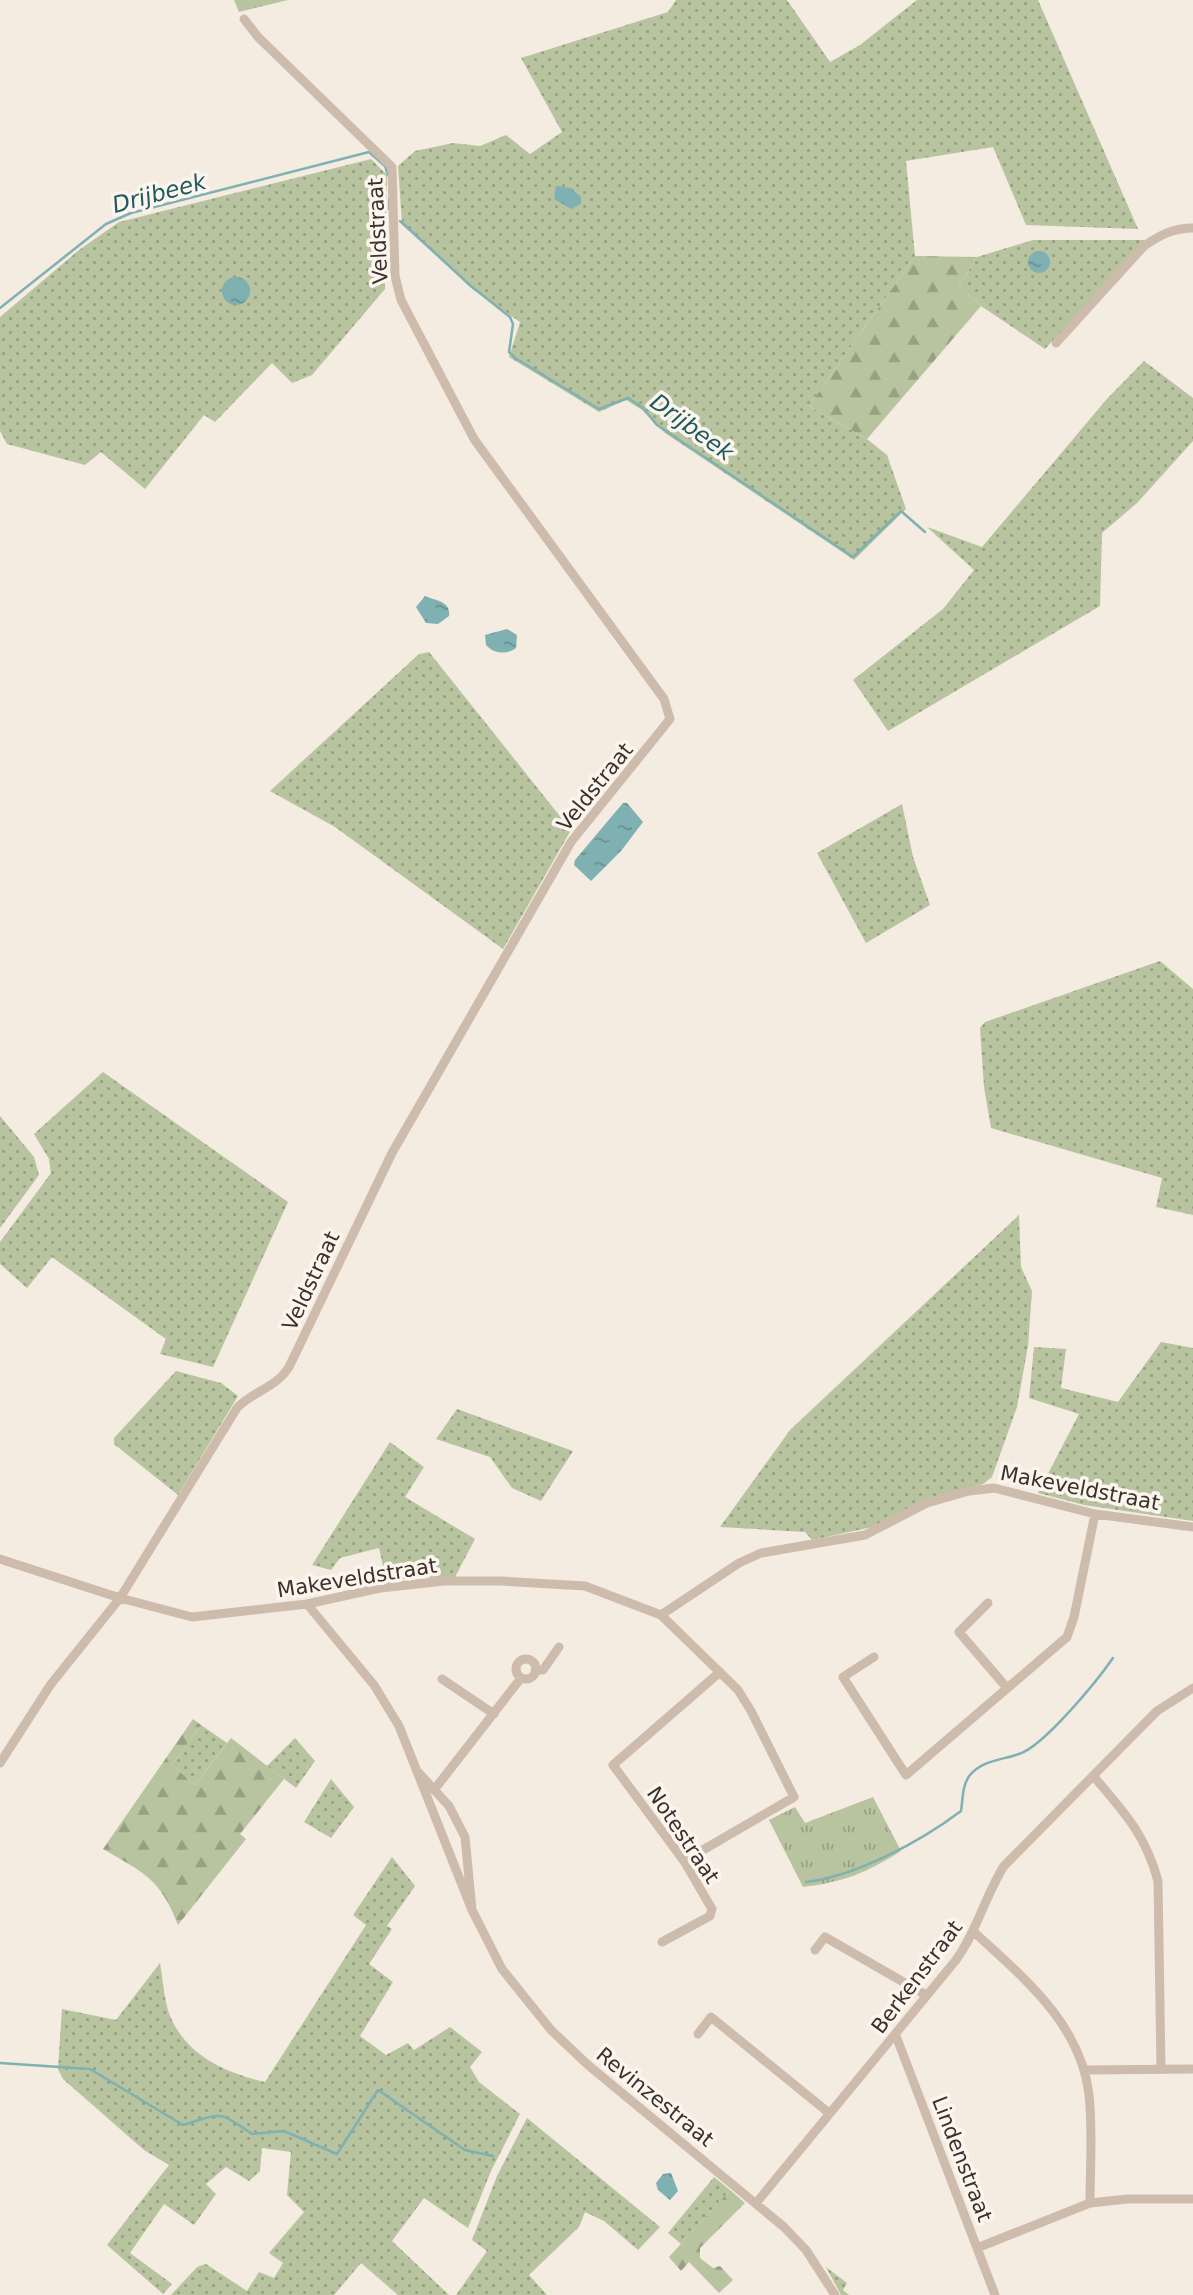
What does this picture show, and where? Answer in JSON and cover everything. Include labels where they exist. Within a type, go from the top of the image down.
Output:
[{"type":"street","name":"Veldstraat","points":[[120,1598],[237,1408],[250,1396],[277,1382],[289,1367],[392,1153],[571,842],[670,719],[664,699],[474,439],[401,300],[394,275],[392,167],[258,37],[244,19]]},
{"type":"street","points":[[1056,343],[1144,246],[1160,234],[1180,228],[1193,228]]},
{"type":"street","name":"Makeveldstraat","points":[[0,1559],[192,1618],[307,1604],[380,1588],[444,1581],[585,1586],[661,1615],[739,1563],[761,1553],[865,1535],[927,1503],[969,1491],[994,1488],[1095,1514],[1193,1527]]},
{"type":"street","points":[[874,1657],[843,1677],[906,1775],[1067,1637],[1074,1617],[1095,1514]]},
{"type":"street","points":[[0,1763],[51,1684],[120,1598]]},
{"type":"street","points":[[988,1603],[959,1632],[1007,1688]]},
{"type":"street","name":"Revinzestraat","points":[[307,1604],[387,1705],[418,1773],[472,1910],[502,1969],[551,2030],[588,2065],[757,2202],[806,2250],[835,2295]]},
{"type":"street","points":[[661,1615],[720,1672],[751,1711],[794,1797],[684,1861]]},
{"type":"street","points":[[536,1670],[543,1670],[559,1647]]},
{"type":"street","points":[[521,1678],[516,1670],[521,1661],[533,1663],[536,1670]]},
{"type":"street","points":[[433,1790],[521,1678],[532,1677],[536,1670]]},
{"type":"street","name":"Notestraat","points":[[663,1942],[710,1916],[712,1909],[684,1861],[613,1765],[720,1672]]},
{"type":"street","points":[[442,1679],[495,1714]]},
{"type":"street","name":"Berkenstraat","points":[[757,2202],[956,1960],[974,1932],[994,1881],[1004,1866],[1095,1778],[1157,1711],[1193,1688]]},
{"type":"street","name":"Revinzestraat","points":[[418,1773],[449,1807],[465,1837],[472,1910]]},
{"type":"street","points":[[1095,1778],[1135,1825],[1150,1852],[1158,1881],[1161,2069]]},
{"type":"street","points":[[974,1932],[1052,2008],[1067,2029],[1084,2070],[1089,2096],[1090,2203]]},
{"type":"street","points":[[815,1950],[825,1937],[926,1995]]},
{"type":"street","points":[[698,2034],[711,2017],[829,2113]]},
{"type":"street","name":"Lindenstraat","points":[[896,2036],[977,2248],[991,2294]]},
{"type":"street","points":[[1084,2070],[1193,2069]]},
{"type":"street","points":[[977,2248],[1090,2203],[1127,2199],[1193,2199]]},
{"type":"green space","points":[[234,0],[288,0],[239,12]]},
{"type":"green space","points":[[676,0],[787,0],[830,62],[860,45],[917,0],[1038,0],[1138,229],[1026,225],[993,147],[906,161],[915,256],[809,406],[867,439],[887,455],[906,509],[854,560],[665,433],[642,410],[626,400],[599,412],[509,357],[520,322],[471,288],[402,223],[398,166],[415,151],[453,143],[480,146],[506,135],[530,154],[562,132],[521,58],[668,12]]},
{"type":"green space","points":[[371,159],[387,175],[385,289],[312,375],[292,383],[272,363],[215,422],[204,415],[145,489],[101,452],[85,465],[7,444],[0,431],[0,317],[79,250],[119,222]]},
{"type":"green space","points":[[1033,240],[1145,240],[1045,349],[981,306],[959,286],[977,257]]},
{"type":"green space","points":[[915,256],[977,257],[959,286],[981,306],[867,439],[809,406]]},
{"type":"green space","points":[[1144,361],[1193,398],[1193,441],[1137,503],[1102,533],[1100,606],[888,731],[853,680],[943,609],[974,570],[927,527],[982,547],[1106,400]]},
{"type":"green space","points":[[429,652],[571,830],[503,949],[335,827],[270,791],[419,654]]},
{"type":"green space","points":[[902,804],[913,857],[930,905],[866,943],[817,853]]},
{"type":"green space","points":[[1160,961],[1193,989],[1193,1215],[1156,1207],[1162,1178],[991,1128],[984,1087],[980,1028],[985,1022]]},
{"type":"green space","points":[[103,1072],[288,1202],[213,1367],[160,1354],[166,1339],[52,1257],[27,1288],[0,1264],[0,1242],[51,1173],[49,1159],[34,1134]]},
{"type":"green space","points":[[0,1116],[34,1157],[39,1175],[0,1228]]},
{"type":"green space","points":[[1019,1215],[1021,1267],[1032,1291],[1028,1346],[1017,1407],[992,1477],[983,1484],[929,1498],[877,1526],[812,1540],[805,1532],[720,1527],[790,1430]]},
{"type":"green space","points":[[1161,1342],[1193,1348],[1193,1521],[1084,1505],[1038,1493],[1079,1414],[1029,1398],[1034,1347],[1066,1349],[1061,1388],[1118,1402]]},
{"type":"green space","points":[[176,1371],[221,1383],[238,1396],[178,1495],[114,1444],[114,1438]]},
{"type":"green space","points":[[457,1409],[573,1451],[541,1501],[512,1488],[490,1457],[436,1439]]},
{"type":"green space","points":[[390,1442],[424,1467],[405,1497],[475,1539],[455,1577],[409,1578],[387,1583],[379,1548],[340,1558],[331,1570],[312,1565]]},
{"type":"green space","points":[[193,1719],[201,1725],[172,1765],[195,1785],[231,1738],[284,1779],[240,1834],[246,1839],[178,1925],[164,1897],[149,1878],[103,1849]]},
{"type":"green space","points":[[201,1725],[227,1743],[195,1785],[172,1765]]},
{"type":"green space","points":[[295,1738],[315,1761],[296,1788],[267,1766]]},
{"type":"green space","points":[[331,1779],[354,1807],[331,1838],[304,1822]]},
{"type":"green space","points":[[873,1797],[901,1851],[854,1875],[803,1887],[769,1820],[795,1807],[805,1823]]},
{"type":"green space","points":[[392,1857],[415,1886],[387,1926],[392,1929],[369,1964],[393,1982],[360,2036],[386,2055],[408,2043],[414,2050],[450,2027],[482,2052],[470,2067],[479,2082],[520,2114],[491,2171],[468,2228],[424,2198],[392,2241],[449,2295],[398,2295],[361,2263],[334,2295],[171,2295],[197,2267],[206,2264],[247,2291],[259,2272],[274,2278],[283,2263],[269,2253],[304,2212],[287,2195],[291,2152],[262,2148],[260,2171],[249,2181],[226,2167],[206,2184],[216,2194],[194,2225],[164,2204],[130,2253],[172,2284],[163,2294],[107,2245],[169,2165],[144,2150],[63,2079],[58,2069],[62,2009],[116,2020],[160,1963],[170,2016],[187,2042],[209,2061],[222,2068],[265,2082],[366,1925],[353,1915]]},
{"type":"green space","points":[[527,2118],[660,2227],[638,2250],[604,2221],[585,2212],[579,2227],[529,2275],[547,2295],[456,2295],[487,2251],[472,2240],[497,2176]]},
{"type":"green space","points":[[714,2177],[730,2190],[681,2244],[668,2233]]},
{"type":"green space","points":[[730,2190],[745,2203],[700,2248],[700,2258],[713,2268],[720,2266],[733,2280],[719,2293],[689,2262],[681,2271],[669,2257]]},
{"type":"green space","points":[[826,2267],[847,2283],[843,2290],[849,2295],[841,2295]]},
{"type":"water","points":[[556,186],[571,188],[581,197],[581,204],[571,209],[554,199]]},
{"type":"water","points":[[1039,251],[1047,254],[1050,262],[1047,270],[1039,273],[1031,270],[1028,262],[1031,254]]},
{"type":"water","points":[[236,277],[246,281],[250,291],[246,301],[236,305],[226,301],[222,291],[226,281]]},
{"type":"water","points":[[425,596],[445,604],[449,616],[438,624],[426,623],[416,607]]},
{"type":"water","points":[[507,629],[517,635],[516,648],[501,652],[486,645],[485,635]]},
{"type":"water","points":[[623,803],[627,803],[643,822],[621,851],[591,881],[574,865],[575,860]]},
{"type":"water","points":[[671,2173],[678,2191],[670,2200],[658,2190],[656,2183],[663,2174]]},
{"type":"waterway","name":"Drijbeek","points":[[0,308],[106,224],[131,213],[369,152],[385,166],[388,175]]},
{"type":"waterway","name":"Drijbeek","points":[[389,199],[389,209]]},
{"type":"waterway","name":"Drijbeek","points":[[400,221],[471,286],[510,317],[513,324],[509,352],[515,358],[599,409],[628,398],[643,408],[657,425],[853,557],[901,511],[925,532]]},
{"type":"waterway","points":[[806,1882],[846,1873],[887,1856],[961,1811],[964,1788],[970,1775],[987,1763],[1030,1749],[1056,1726],[1113,1658]]},
{"type":"waterway","points":[[0,2063],[90,2069],[183,2125],[213,2116],[225,2117],[252,2134],[284,2131],[337,2154],[378,2090],[465,2150],[493,2156]]}]
